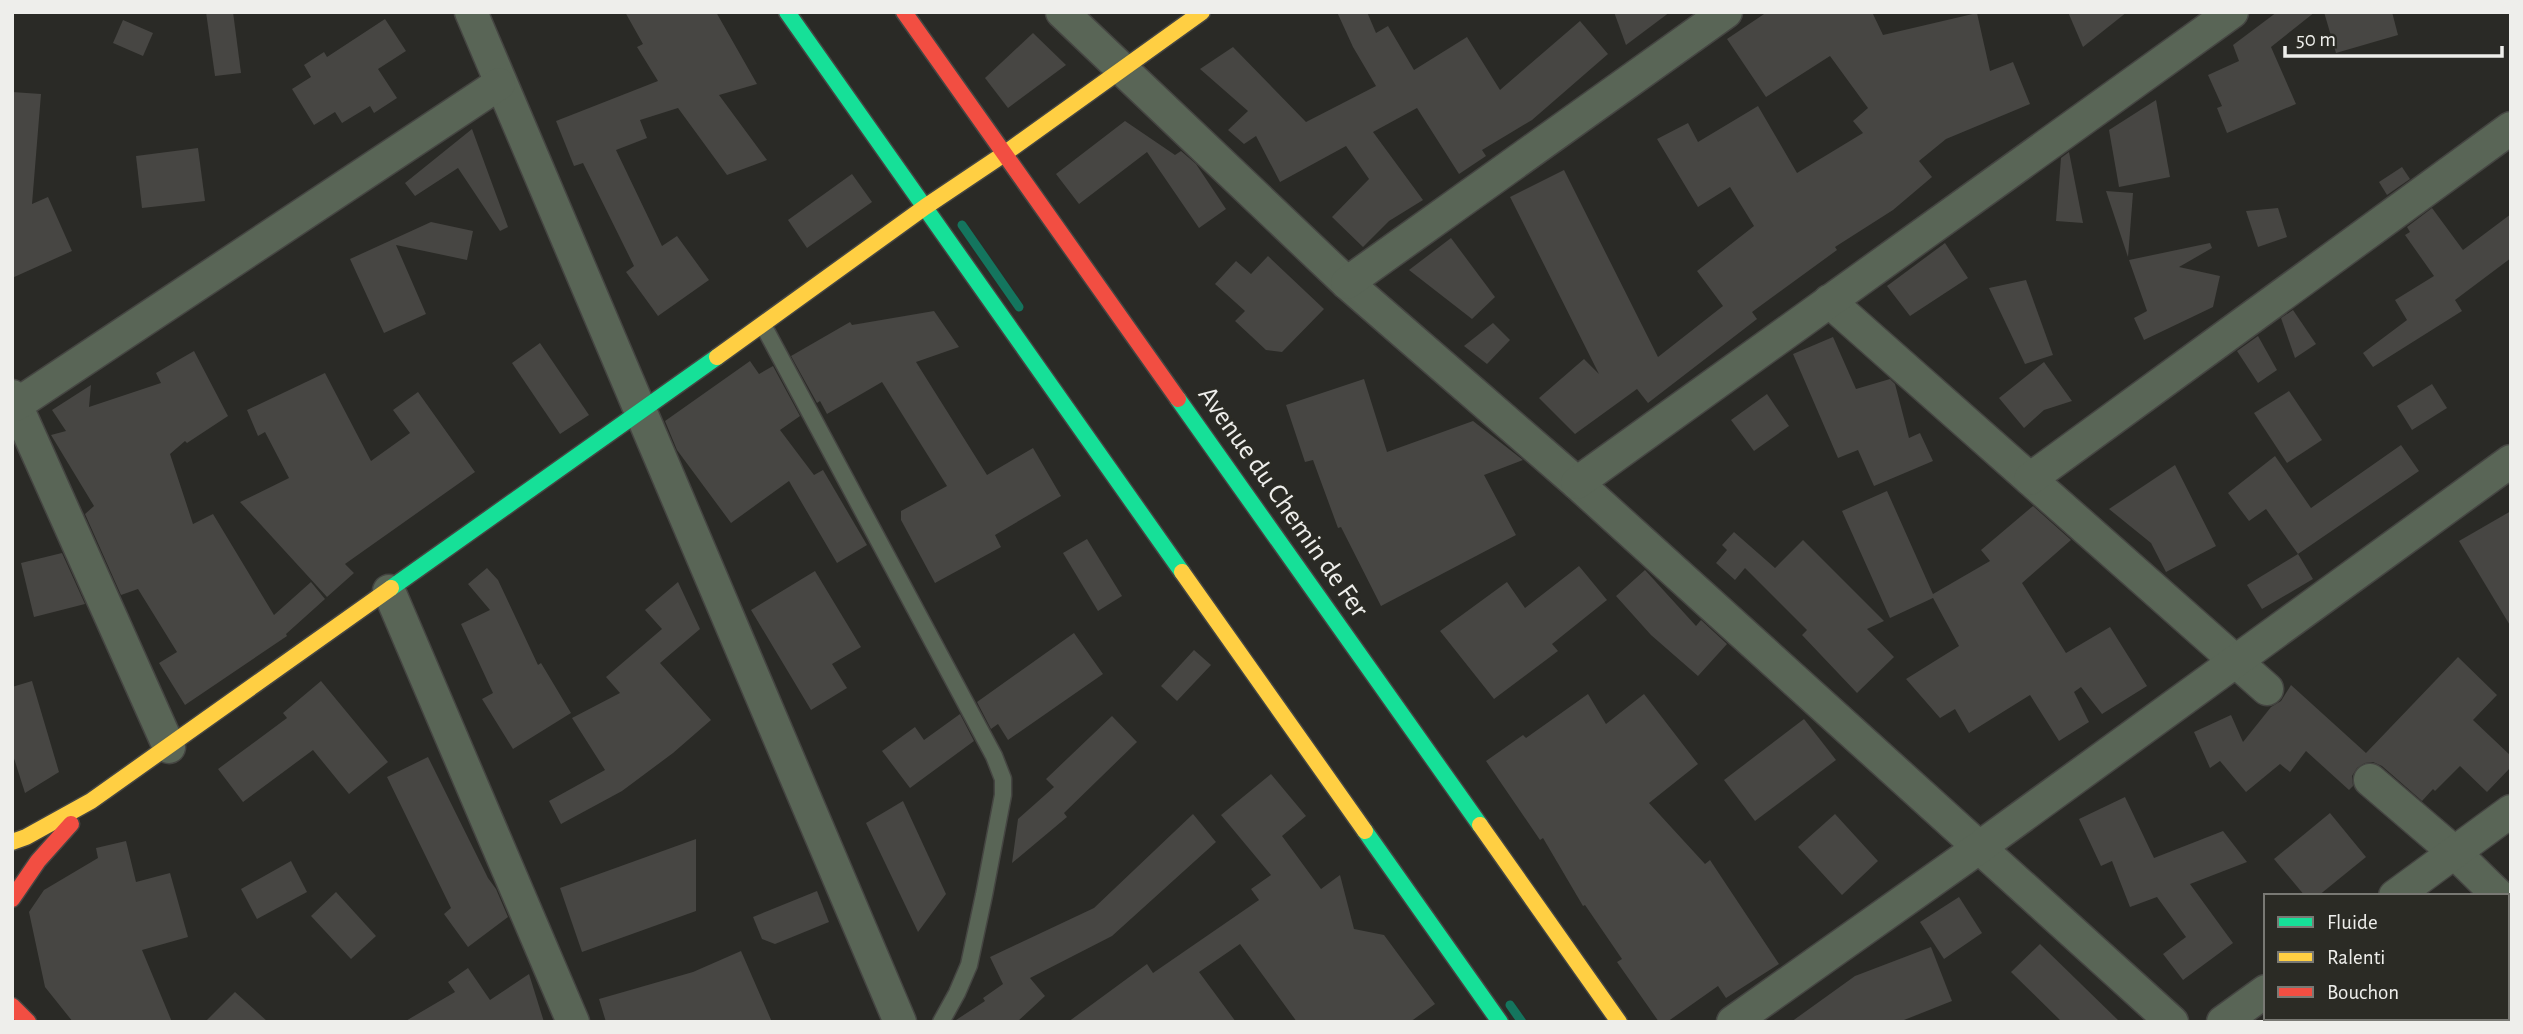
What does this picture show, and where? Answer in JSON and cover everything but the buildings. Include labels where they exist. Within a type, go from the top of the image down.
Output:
[{"type":"main road","points":[[787,12],[1500,1022]]},
{"type":"main road","name":"Avenue du Chemin de Fer","points":[[904,12],[1619,1022]]},
{"type":"main road","points":[[12,842],[91,801],[169,747],[1202,12]]},
{"type":"main road","points":[[12,899],[38,861],[91,801]]},
{"type":"main road","points":[[12,1006],[28,1022]]},
{"type":"street","points":[[471,12],[900,1022]]},
{"type":"street","points":[[1062,12],[1347,283],[1577,483],[2172,1022]]},
{"type":"street","points":[[1347,283],[1726,12]]},
{"type":"street","points":[[1577,483],[2232,12]]},
{"type":"street","points":[[169,747],[14,400],[499,83]]},
{"type":"street","points":[[2030,479],[2511,128]]},
{"type":"street","points":[[1829,301],[2267,689]]},
{"type":"street","points":[[1732,1022],[1980,847],[2511,461]]},
{"type":"street","points":[[389,591],[573,1022]]},
{"type":"street","points":[[2370,780],[2454,852],[2497,894]]},
{"type":"street","points":[[2398,894],[2511,811]]},
{"type":"street","points":[[2223,1022],[2264,991]]},
{"type":"lane","points":[[763,325],[994,756],[1003,779],[998,827],[969,965],[941,1022]]},
{"type":"waterway","points":[[962,225],[1019,307]]},
{"type":"waterway","points":[[1510,1005],[1522,1022]]},
{"type":"traffic: fast","points":[[787,12],[1182,572]]},
{"type":"traffic: fast","points":[[391,588],[717,357]]},
{"type":"traffic: fast","points":[[1178,399],[1480,825]]},
{"type":"traffic: fast","points":[[1365,831],[1500,1022]]},
{"type":"traffic: slow","points":[[717,357],[1202,12]]},
{"type":"traffic: slow","points":[[1182,572],[1365,831]]},
{"type":"traffic: slow","points":[[12,842],[91,801],[391,588]]},
{"type":"traffic: slow","points":[[1480,825],[1619,1022]]},
{"type":"traffic: jam","points":[[904,12],[1178,399]]},
{"type":"traffic: jam","points":[[12,899],[38,861],[71,824]]},
{"type":"traffic: jam","points":[[12,1006],[28,1022]]}]
